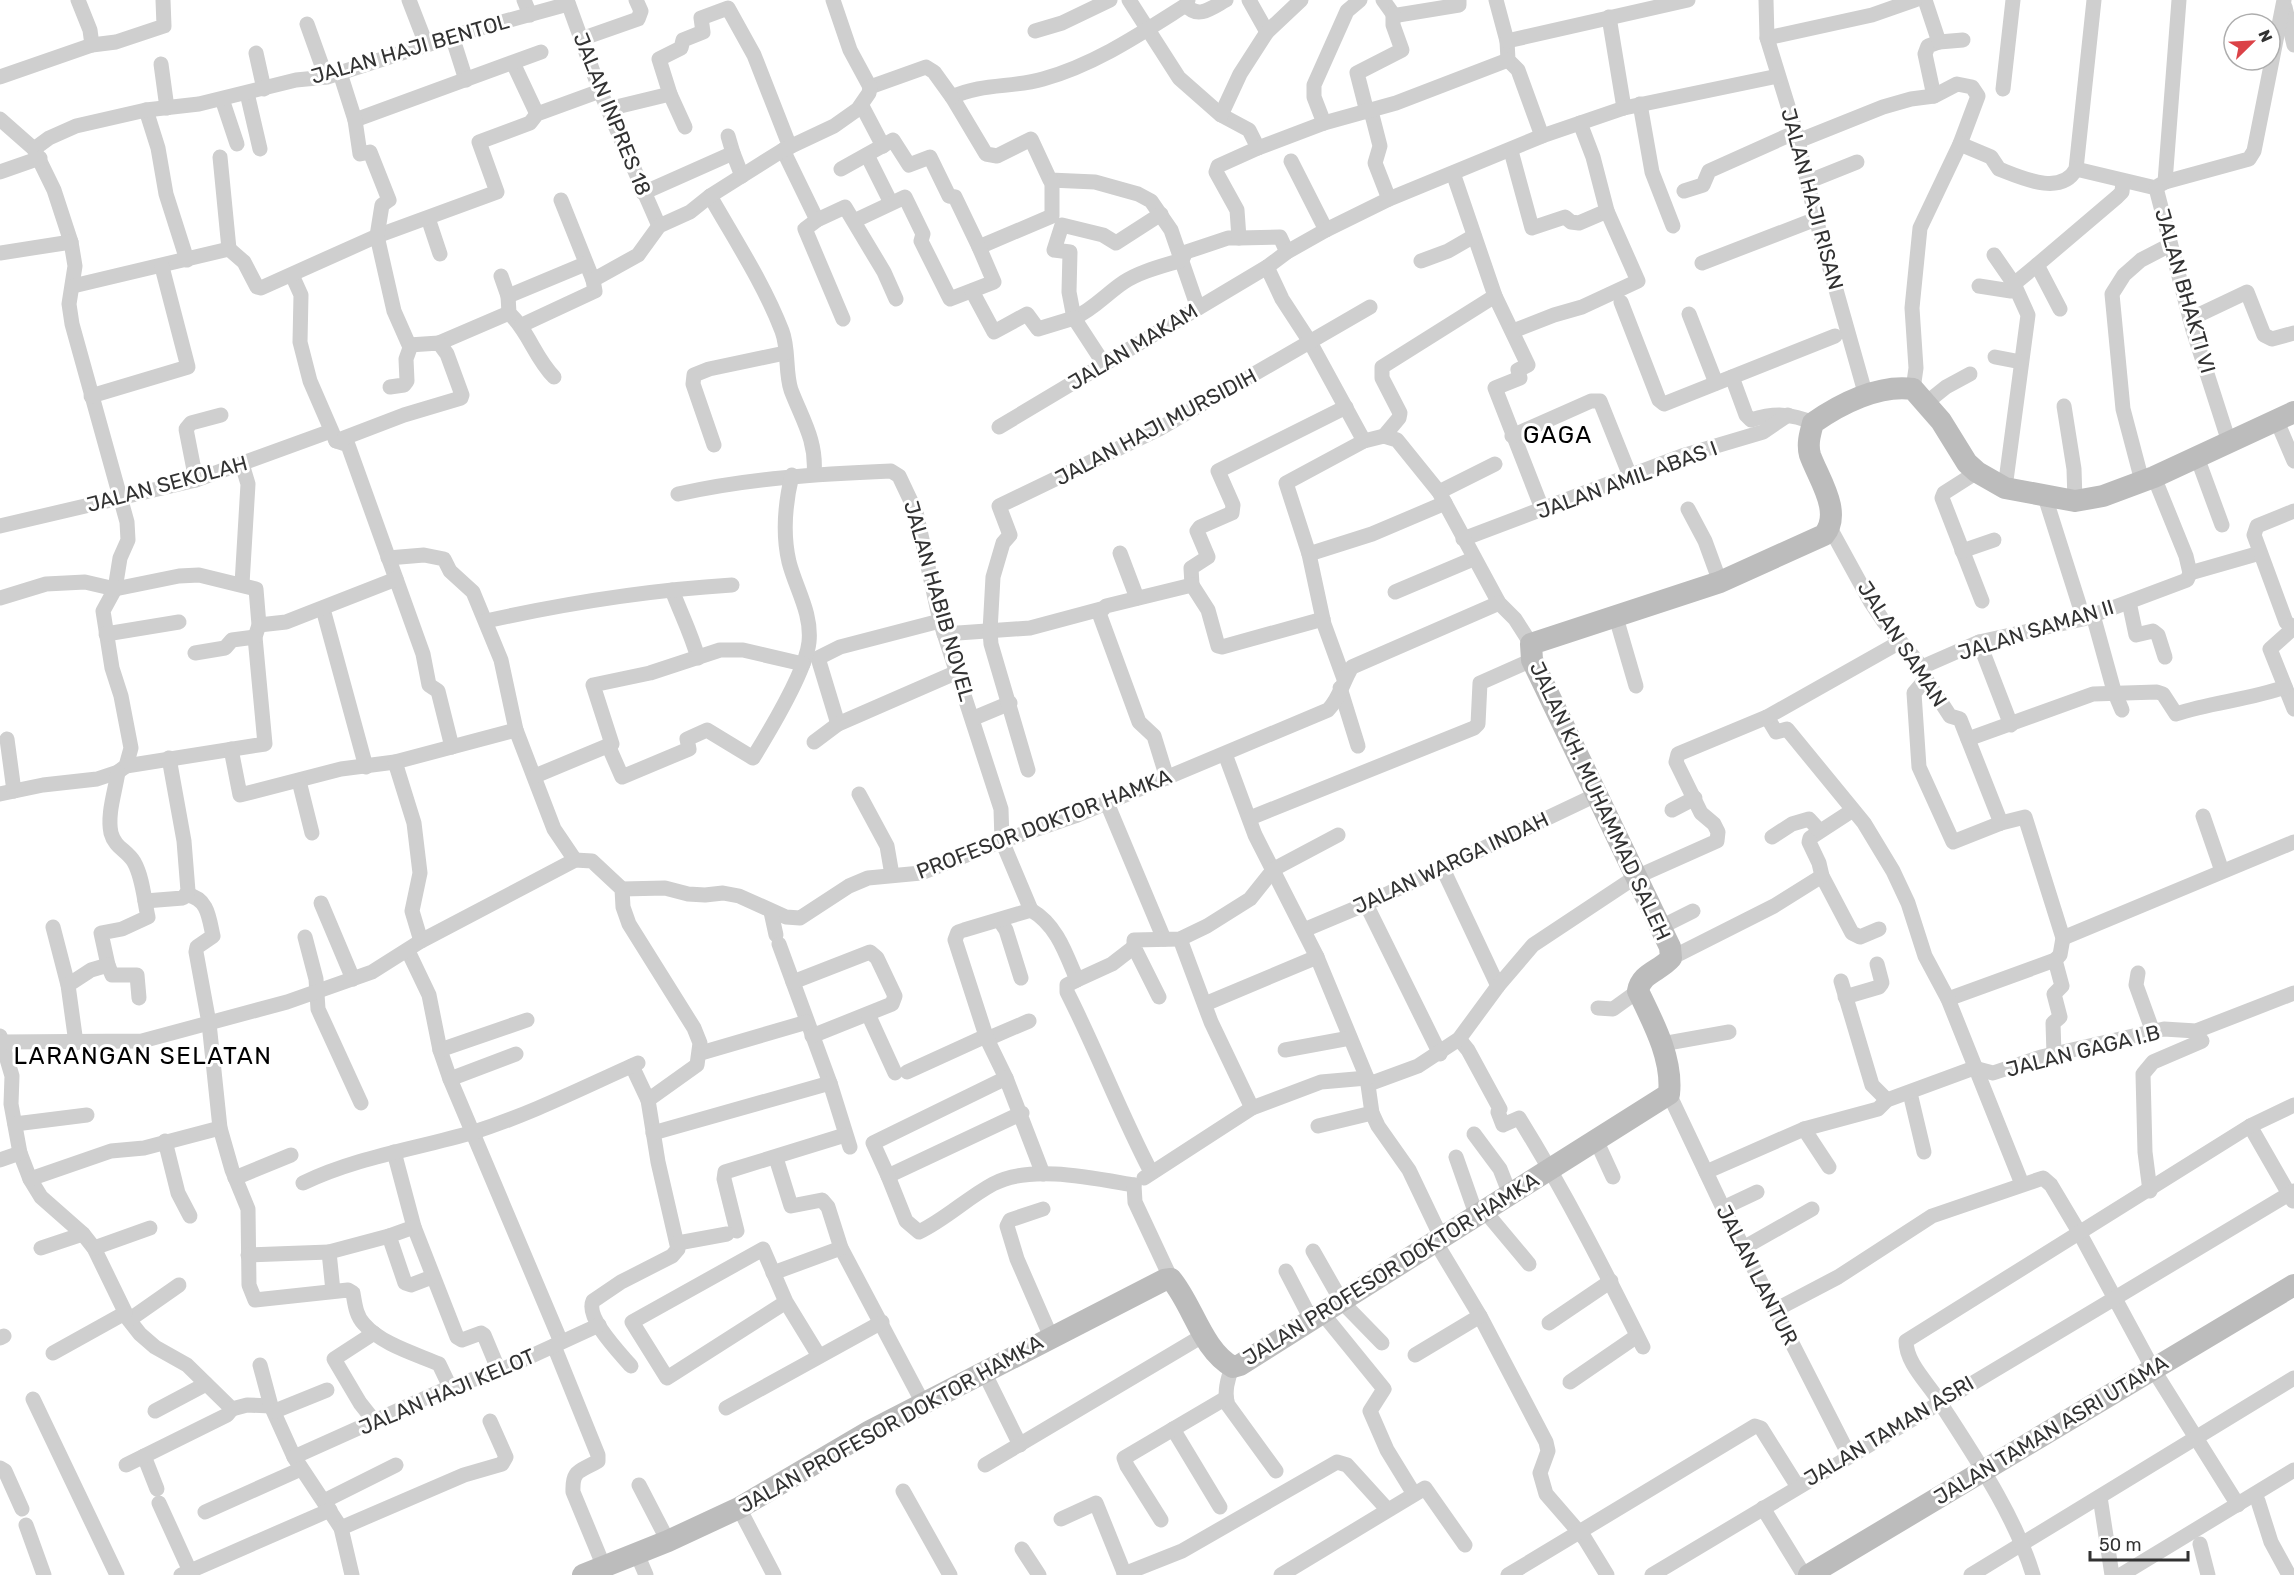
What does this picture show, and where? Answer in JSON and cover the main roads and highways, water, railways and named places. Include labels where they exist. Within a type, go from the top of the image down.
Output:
[{"type":"district","name":"GAGA","points":[[1558,435]]},
{"type":"district","name":"LARANGAN SELATAN","points":[[143,1056]]}]
